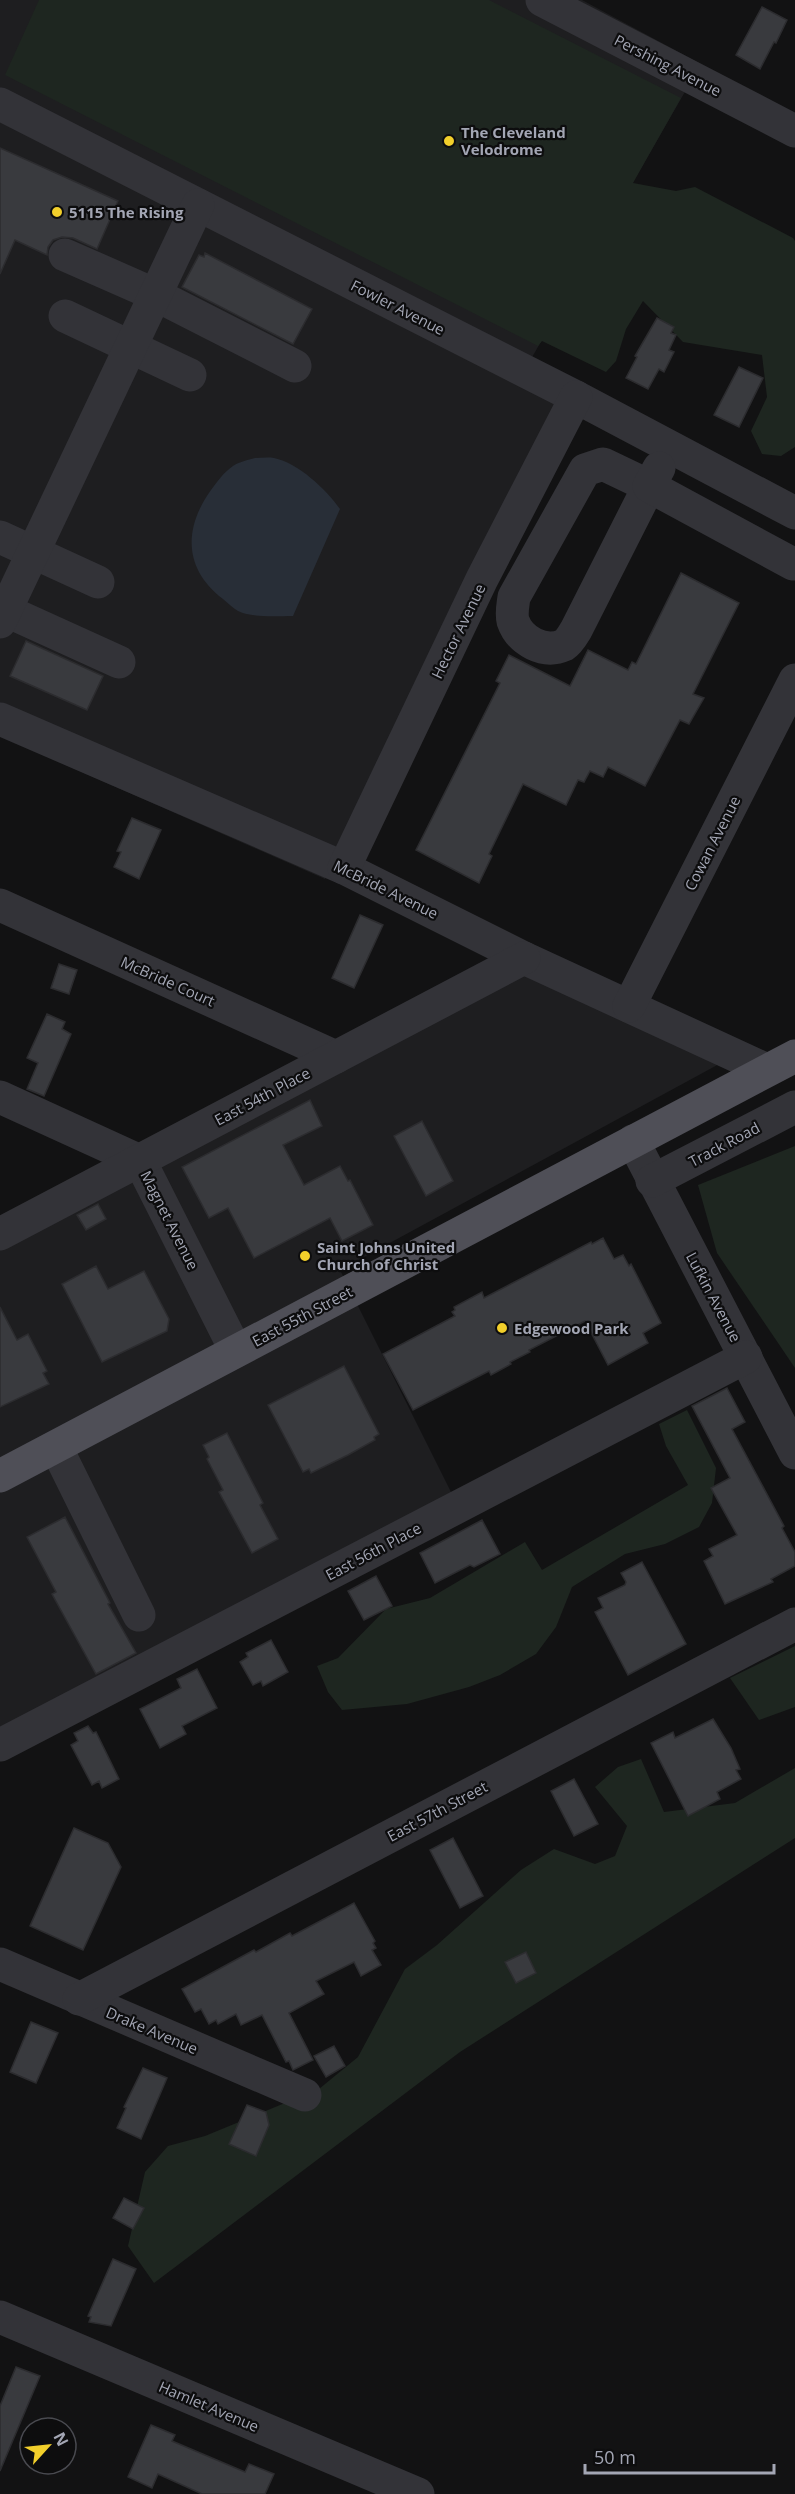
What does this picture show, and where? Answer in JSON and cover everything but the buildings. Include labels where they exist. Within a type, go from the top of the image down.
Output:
[{"type":"main road","name":"East 55th Street","points":[[0,1476],[781,1063]]},
{"type":"street","name":"Pershing Avenue","points":[[542,0],[795,130]]},
{"type":"street","name":"Fowler Avenue","points":[[0,104],[576,397],[795,513]]},
{"type":"street","points":[[118,662],[2,613],[198,206]]},
{"type":"street","points":[[65,255],[156,295],[295,366]]},
{"type":"street","points":[[65,316],[190,375]]},
{"type":"street","name":"Hector Avenue","points":[[344,868],[482,579],[576,397]]},
{"type":"street","points":[[670,448],[649,486],[576,630],[566,644],[550,648],[538,646],[523,637],[514,623],[512,612],[514,597],[585,470],[603,464],[649,486],[793,564]]},
{"type":"street","points":[[0,537],[98,582]]},
{"type":"street","points":[[482,579],[514,597]]},
{"type":"street","name":"Cowan Avenue","points":[[628,1006],[795,680]]},
{"type":"street","name":"McBride Avenue","points":[[0,719],[344,868],[524,958],[628,1006],[781,1063]]},
{"type":"street","name":"McBride Court","points":[[0,904],[336,1057]]},
{"type":"street","name":"East 54th Place","points":[[0,1234],[524,958]]},
{"type":"street","name":"Magnet Avenue","points":[[0,1097],[140,1161],[236,1351]]},
{"type":"street","name":"Track Road","points":[[652,1181],[795,1107]]},
{"type":"street","name":"Lufkin Avenue","points":[[633,1141],[795,1453]]},
{"type":"street","name":"East 56th Place","points":[[0,1745],[746,1357]]},
{"type":"street","points":[[56,1447],[139,1616]]},
{"type":"street","name":"East 57th Street","points":[[79,1999],[795,1624]]},
{"type":"street","name":"Drake Avenue","points":[[0,1964],[305,2095]]},
{"type":"street","name":"Hamlet Avenue","points":[[0,2317],[418,2494]]},
{"type":"shaded area","points":[[0,0],[582,0],[701,64],[531,359],[585,385],[325,879],[0,736]]},
{"type":"shaded area","points":[[39,0],[489,0],[681,98],[633,183],[676,191],[695,187],[795,241],[795,447],[781,456],[762,454],[751,431],[767,397],[762,355],[683,342],[643,301],[626,329],[616,361],[606,372],[542,341],[538,346],[5,75]]},
{"type":"shaded area","points":[[255,458],[274,458],[302,471],[327,493],[340,509],[293,616],[258,616],[238,611],[210,587],[195,562],[192,534],[202,505],[211,490],[230,468]]},
{"type":"shaded area","points":[[504,957],[721,1063],[340,1270],[453,1496],[0,1735],[0,1219]]},
{"type":"shaded area","points":[[795,1146],[795,1368],[717,1253],[698,1185]]},
{"type":"shaded area","points":[[687,1410],[716,1468],[712,1503],[699,1527],[665,1544],[625,1554],[572,1587],[556,1627],[536,1654],[500,1675],[469,1687],[407,1704],[342,1710],[328,1692],[317,1666],[338,1658],[386,1609],[430,1598],[525,1542],[542,1570],[688,1485],[666,1446],[659,1424]]},
{"type":"shaded area","points":[[795,1646],[795,1707],[759,1720],[730,1678]]},
{"type":"shaded area","points":[[641,1759],[664,1812],[735,1803],[795,1768],[795,1838],[460,2052],[154,2283],[128,2246],[145,2172],[168,2146],[205,2136],[319,2089],[358,2057],[405,1969],[437,1945],[521,1870],[554,1849],[595,1864],[615,1856],[627,1826],[595,1787],[618,1767]]},
{"type":"place","name":"The Cleveland Velodrome","points":[[449,141]]},
{"type":"place","name":"5115 The Rising","points":[[57,212]]},
{"type":"place","name":"Saint Johns United Church of Christ","points":[[305,1256]]},
{"type":"place","name":"Edgewood Park","points":[[502,1328]]}]
